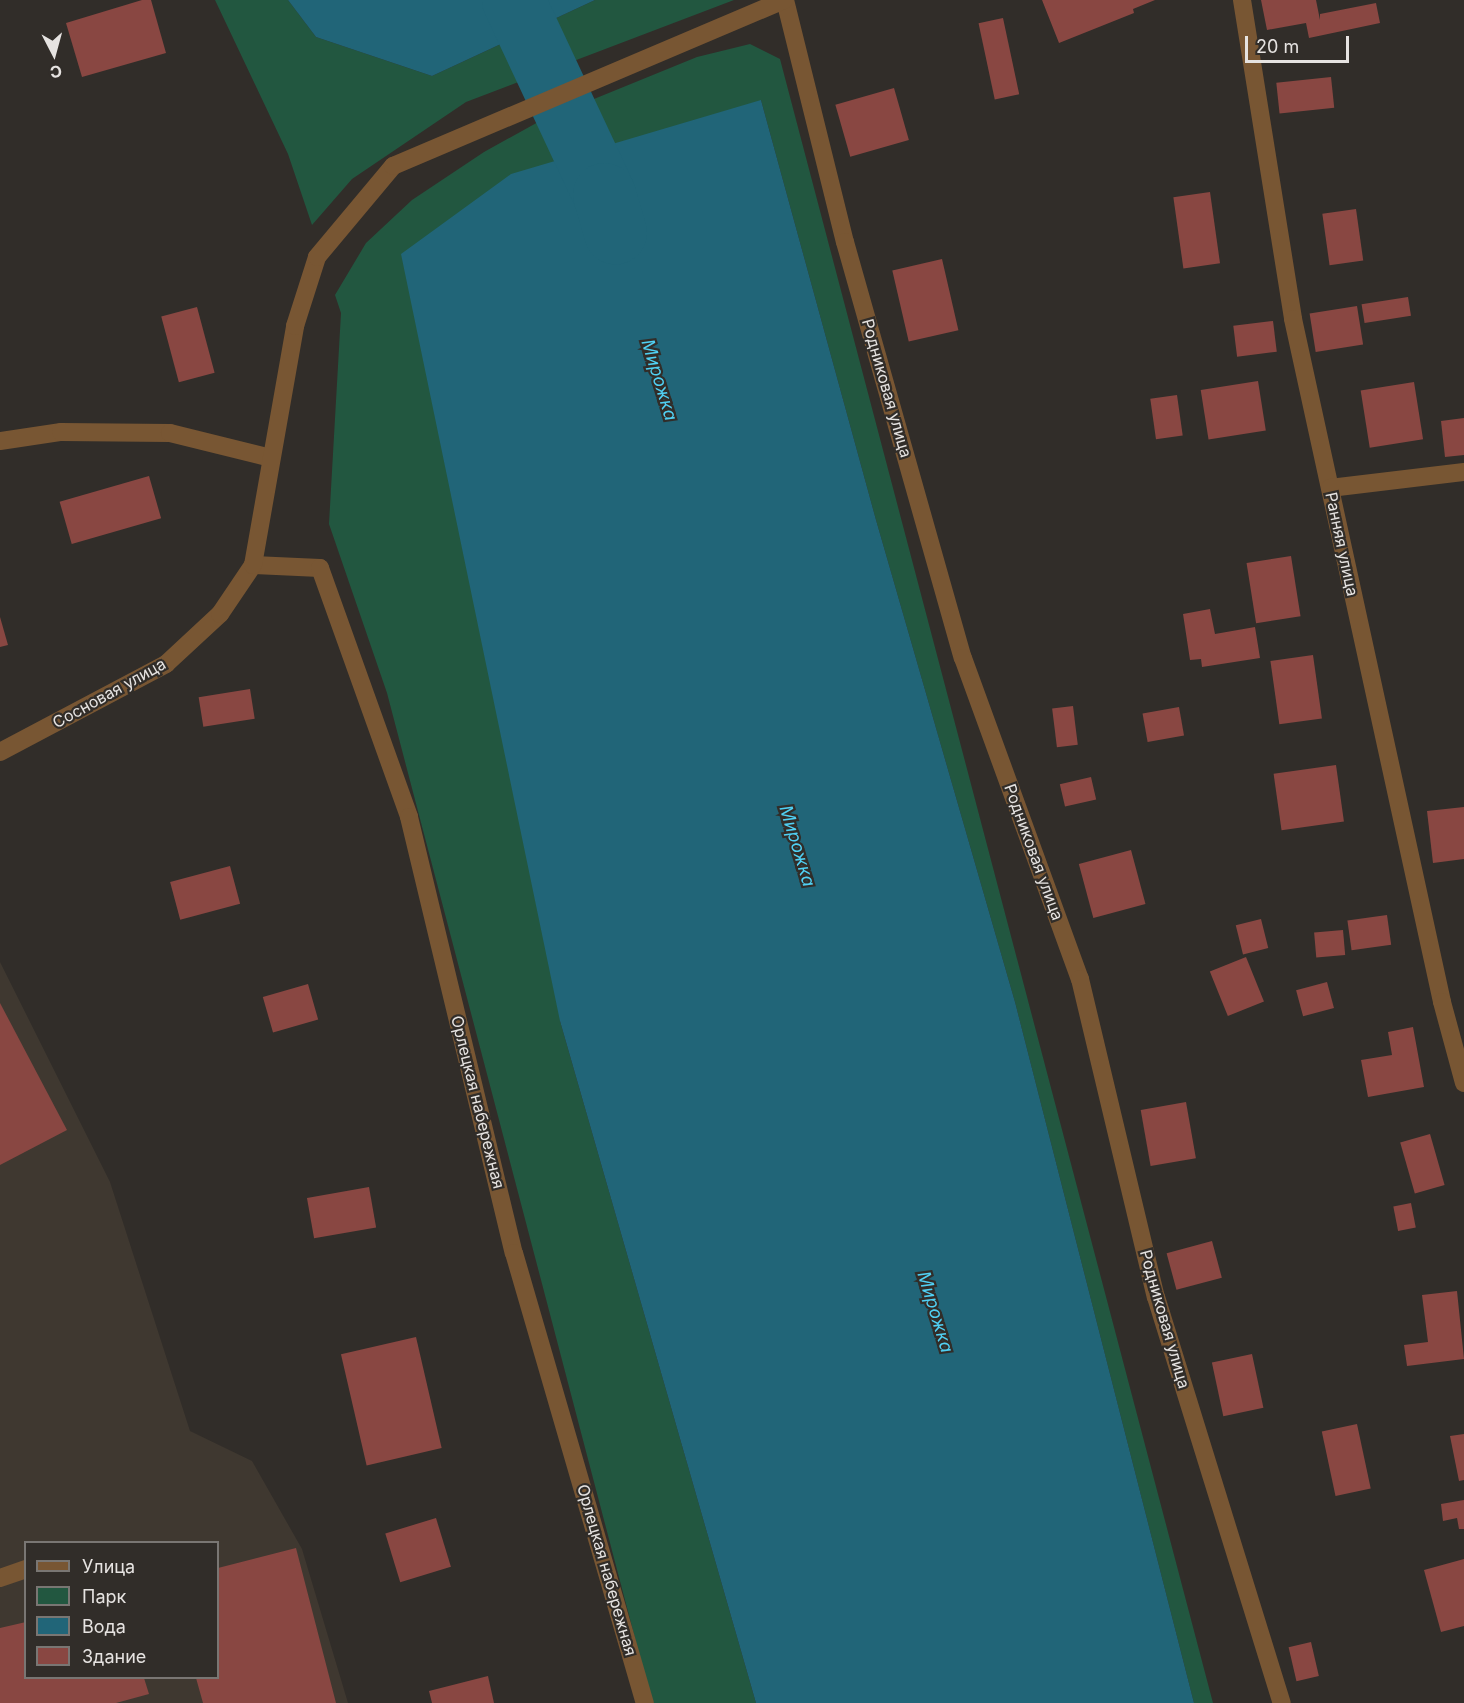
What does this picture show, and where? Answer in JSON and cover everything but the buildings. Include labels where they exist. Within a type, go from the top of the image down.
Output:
[{"type":"street","name":"Сосновая улица","points":[[0,753],[166,664],[220,614],[253,565],[295,326],[317,257],[393,166],[784,0]]},
{"type":"street","name":"Родниковая улица","points":[[784,0],[845,242],[963,657],[1080,979],[1156,1297],[1282,1703]]},
{"type":"street","name":"Ранняя улица","points":[[1242,0],[1293,319],[1442,1002],[1464,1083]]},
{"type":"street","points":[[0,441],[61,432],[170,433],[271,458]]},
{"type":"street","points":[[1330,488],[1464,472]]},
{"type":"street","name":"Орлецкая набережная","points":[[253,565],[320,568],[409,817],[514,1253],[645,1703]]},
{"type":"street","points":[[0,1578],[24,1570]]},
{"type":"shaded area","points":[[0,962],[110,1182],[190,1431],[252,1461],[302,1549],[348,1703],[0,1703]]},
{"type":"green space","points":[[215,0],[288,0],[316,37],[432,76],[595,0],[734,0],[466,102],[352,179],[312,225],[288,154]]},
{"type":"green space","points":[[750,44],[780,59],[1213,1703],[1194,1703],[1015,1002],[876,520],[761,100],[560,1021],[756,1703],[652,1703],[387,693],[329,524],[341,313],[335,295],[366,243],[412,200],[484,152],[540,121],[697,57]]},
{"type":"water","points":[[288,0],[595,0],[432,76],[316,37]]},
{"type":"water","points":[[761,100],[876,520],[1015,1002],[1194,1703],[756,1703],[560,1021],[401,254],[511,174]]},
{"type":"waterway","name":"Мирожка","points":[[513,0],[604,194],[615,232]]}]
